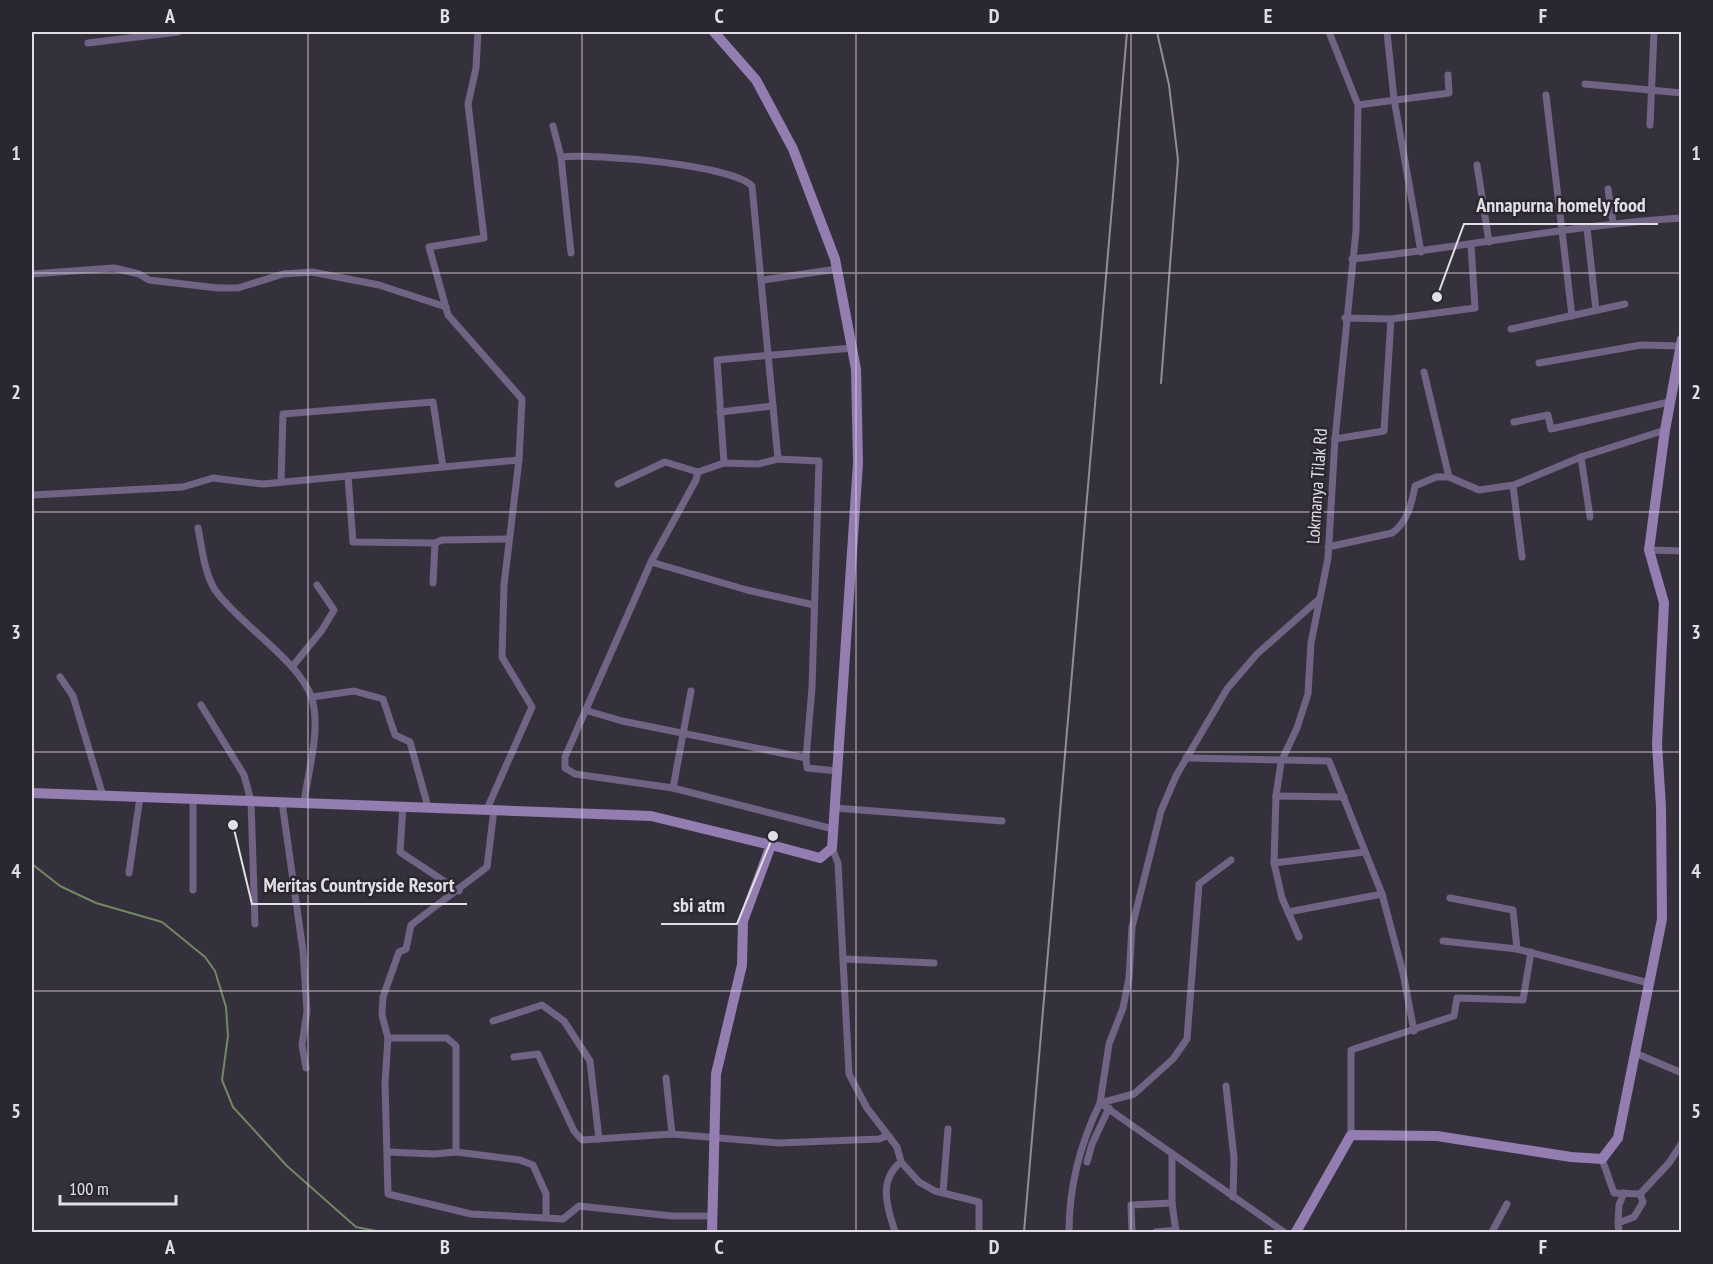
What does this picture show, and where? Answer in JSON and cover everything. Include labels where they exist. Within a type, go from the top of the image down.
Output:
[{"type":"street","points":[[88,43],[178,32]]},
{"type":"street","points":[[478,32],[477,68],[468,104],[484,237],[429,247],[448,315],[522,399],[519,460],[504,585],[502,657],[532,706],[491,809],[487,867],[459,891],[411,925],[406,949],[399,952],[383,997],[381,1015],[388,1038],[385,1083],[388,1194],[394,1198],[471,1214],[563,1219],[579,1206],[672,1216],[712,1216]]},
{"type":"street","points":[[714,32],[756,80],[794,149],[837,269],[856,369],[858,463],[832,848],[838,863],[849,1074],[886,1136],[897,1147],[901,1162],[919,1182],[942,1192],[979,1202],[979,1233]]},
{"type":"street","name":"Lokmanya Tilak Rd","points":[[1299,937],[1288,912],[1274,863],[1276,796],[1281,762],[1297,728],[1308,694],[1318,600],[1328,547],[1345,318],[1356,231],[1358,105],[1329,32]]},
{"type":"street","points":[[1387,32],[1394,99],[1421,252]]},
{"type":"street","points":[[1650,124],[1654,32]]},
{"type":"street","points":[[1358,105],[1449,93],[1448,75]]},
{"type":"street","points":[[1585,84],[1682,93]]},
{"type":"street","points":[[1546,95],[1560,232],[1572,316]]},
{"type":"street","points":[[553,126],[561,157],[571,253]]},
{"type":"street","points":[[561,157],[697,166],[746,179],[752,186],[763,280],[778,459]]},
{"type":"street","points":[[1478,165],[1489,242]]},
{"type":"street","points":[[1608,189],[1613,223]]},
{"type":"street","points":[[1352,259],[1472,245],[1613,223],[1682,218]]},
{"type":"street","points":[[1587,228],[1596,310]]},
{"type":"street","points":[[1345,318],[1391,319],[1474,308],[1472,245]]},
{"type":"street","points":[[32,274],[114,268],[139,274],[149,280],[238,288],[283,274],[312,272],[379,285],[446,308]]},
{"type":"street","points":[[763,280],[837,269]]},
{"type":"street","points":[[1511,329],[1625,304]]},
{"type":"street","points":[[1335,439],[1384,431],[1391,319]]},
{"type":"street","points":[[1539,363],[1641,345],[1681,343],[1677,381],[1670,402],[1665,430],[1649,550],[1664,603],[1657,744],[1661,807],[1662,919],[1618,1138],[1602,1159]]},
{"type":"street","points":[[724,462],[717,360],[852,348]]},
{"type":"street","points":[[1424,372],[1449,477]]},
{"type":"street","points":[[281,482],[283,414],[433,402],[443,467]]},
{"type":"street","points":[[1514,422],[1548,415],[1551,429],[1670,402]]},
{"type":"street","points":[[720,412],[773,405]]},
{"type":"street","points":[[1328,547],[1392,533],[1398,529],[1412,506],[1415,486],[1436,477],[1449,477],[1479,490],[1513,486],[1581,457],[1665,430]]},
{"type":"street","points":[[1581,457],[1590,517]]},
{"type":"street","points":[[618,483],[665,462],[698,472],[724,462],[758,464],[778,459],[819,461],[812,688],[806,758],[807,768],[837,771]]},
{"type":"street","points":[[32,495],[183,487],[213,478],[263,484],[519,460]]},
{"type":"street","points":[[698,472],[651,562],[566,757],[565,768],[575,774],[673,788],[833,829]]},
{"type":"street","points":[[348,476],[353,542],[435,543],[442,540],[509,539]]},
{"type":"street","points":[[1513,486],[1522,557]]},
{"type":"street","points":[[198,528],[207,572],[216,590],[292,667],[312,697],[315,720],[304,803]]},
{"type":"street","points":[[433,583],[435,543]]},
{"type":"street","points":[[1649,550],[1682,551]]},
{"type":"street","points":[[651,562],[747,590],[814,605]]},
{"type":"street","points":[[292,667],[322,630],[334,610],[317,585]]},
{"type":"street","points":[[1069,1233],[1074,1172],[1100,1103],[1109,1044],[1123,1008],[1130,978],[1132,927],[1161,811],[1186,758],[1227,689],[1257,654],[1318,600]]},
{"type":"street","points":[[60,677],[73,696],[103,796]]},
{"type":"street","points":[[312,697],[354,691],[383,699],[395,735],[410,742],[428,807]]},
{"type":"street","points":[[673,788],[691,692]]},
{"type":"street","points":[[201,705],[244,775],[251,801],[255,924]]},
{"type":"street","points":[[588,711],[622,721],[747,748],[806,758]]},
{"type":"street","points":[[1186,758],[1281,762],[1329,761],[1382,894],[1403,973],[1414,1031]]},
{"type":"street","points":[[32,793],[651,816],[820,858],[832,848]]},
{"type":"street","points":[[1276,796],[1344,797]]},
{"type":"street","points":[[129,873],[140,797]]},
{"type":"street","points":[[193,799],[193,890]]},
{"type":"street","points":[[282,802],[303,951],[307,1011],[302,1045],[306,1068]]},
{"type":"street","points":[[403,806],[400,852],[459,891]]},
{"type":"street","points":[[835,808],[1002,821]]},
{"type":"street","points":[[712,1233],[716,1074],[742,965],[743,921],[771,845]]},
{"type":"street","points":[[1274,863],[1365,852]]},
{"type":"street","points":[[1100,1103],[1134,1094],[1173,1059],[1187,1039],[1199,884],[1231,860]]},
{"type":"street","points":[[1288,912],[1382,894]]},
{"type":"street","points":[[1450,898],[1512,910],[1517,949]]},
{"type":"street","points":[[1443,941],[1517,949],[1649,983]]},
{"type":"street","points":[[1296,1233],[1351,1134],[1352,1050],[1454,1016],[1456,998],[1523,1000],[1531,952]]},
{"type":"street","points":[[844,958],[934,963]]},
{"type":"street","points":[[493,1021],[542,1005],[564,1021],[590,1060],[599,1139]]},
{"type":"street","points":[[388,1038],[447,1038],[456,1046],[456,1152]]},
{"type":"street","points":[[1635,1053],[1682,1073]]},
{"type":"street","points":[[514,1057],[538,1054],[574,1131],[582,1140],[672,1134],[779,1143],[879,1140],[886,1136]]},
{"type":"street","points":[[666,1078],[672,1134]]},
{"type":"street","points":[[1226,1086],[1234,1158],[1233,1197]]},
{"type":"street","points":[[1100,1103],[1284,1233]]},
{"type":"street","points":[[1087,1162],[1092,1144],[1109,1108]]},
{"type":"street","points":[[942,1192],[948,1129]]},
{"type":"street","points":[[1351,1134],[1437,1136],[1571,1158],[1602,1159]]},
{"type":"street","points":[[1640,1194],[1669,1163],[1682,1143]]},
{"type":"street","points":[[388,1152],[434,1154],[456,1152],[520,1160],[533,1165],[546,1194],[546,1217]]},
{"type":"street","points":[[1156,1233],[1176,1231],[1172,1203],[1172,1155]]},
{"type":"street","points":[[1602,1159],[1614,1193],[1640,1194]]},
{"type":"street","points":[[895,1233],[885,1201],[886,1187],[901,1162]]},
{"type":"street","points":[[1618,1233],[1619,1205],[1624,1193]]},
{"type":"street","points":[[1618,1222],[1634,1217],[1643,1202],[1640,1194]]},
{"type":"street","points":[[1132,1233],[1131,1205],[1172,1203]]},
{"type":"street","points":[[1492,1233],[1507,1204]]},
{"type":"waterway","points":[[32,864],[60,886],[96,903],[162,922],[205,957],[215,971],[226,1007],[228,1036],[222,1080],[233,1107],[287,1166],[356,1227],[381,1232]]},
{"type":"railway","points":[[1024,1232],[1127,32]]},
{"type":"railway","points":[[1157,32],[1169,85],[1178,160],[1161,383]]},
{"type":"place","name":"Annapurna homely food","points":[[1437,297]]},
{"type":"place","name":"Meritas Countryside Resort","points":[[233,825]]},
{"type":"place","name":"sbi atm","points":[[773,836]]}]
